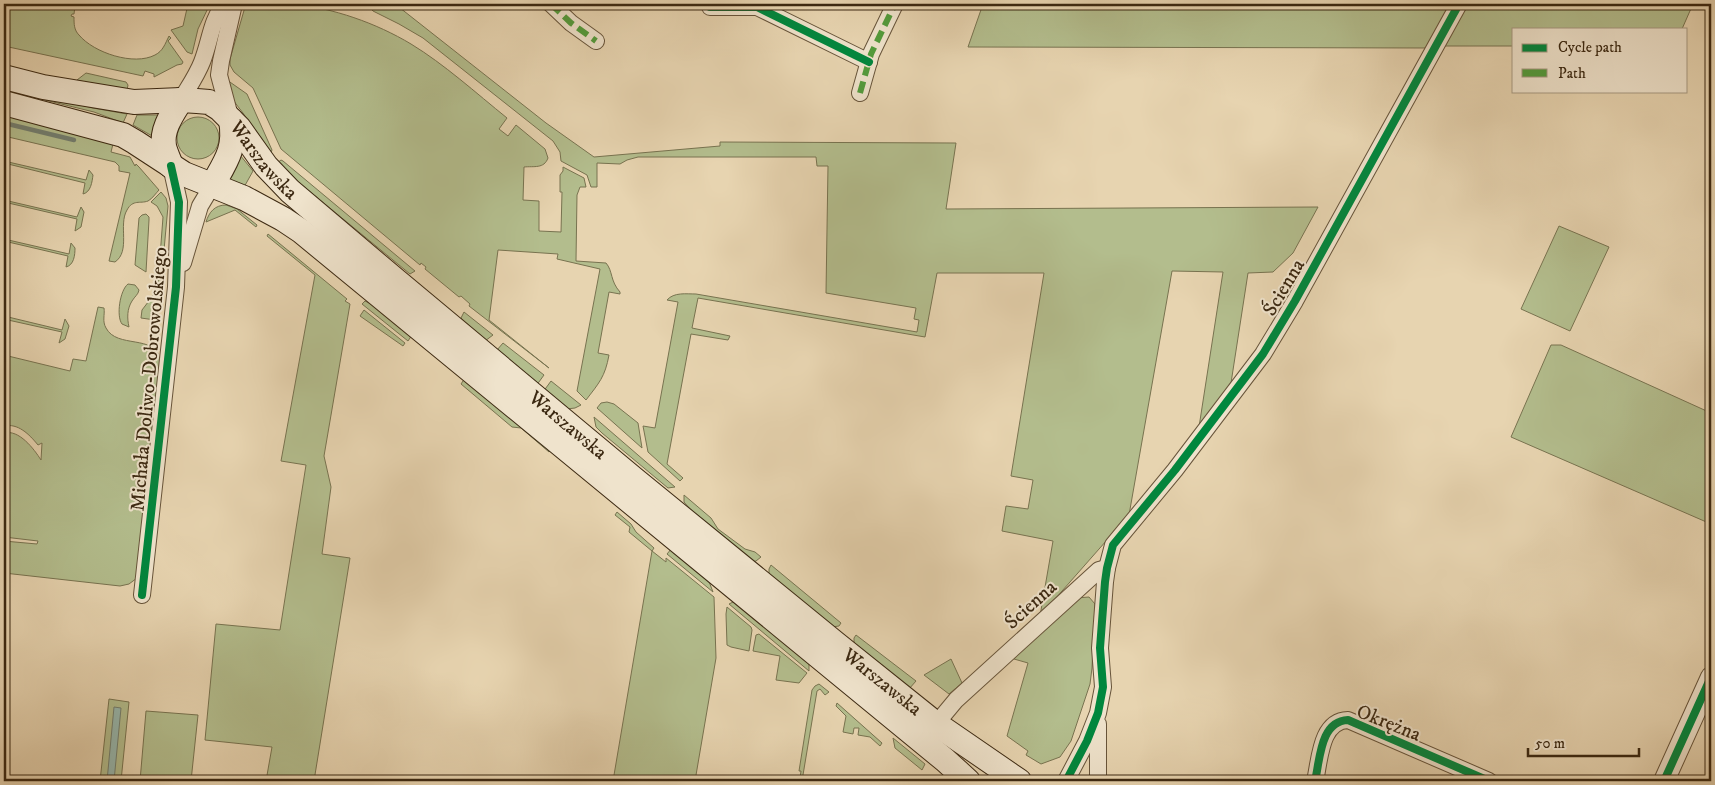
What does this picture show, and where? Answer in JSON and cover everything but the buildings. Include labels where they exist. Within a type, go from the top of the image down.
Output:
[{"type":"main road","points":[[4,77],[43,87],[134,102],[181,100],[214,104],[231,120],[234,134],[232,146],[212,186],[184,174],[135,142],[122,136],[4,103]]},
{"type":"main road","points":[[171,166],[164,146],[164,136],[168,122],[181,100]]},
{"type":"main road","name":"Warszawska","points":[[231,120],[239,128],[266,166],[290,191],[634,480],[936,724],[1019,781]]},
{"type":"main road","name":"Warszawska","points":[[212,186],[257,205],[301,232],[938,754],[968,781]]},
{"type":"street","points":[[181,100],[198,71],[212,27],[224,4]]},
{"type":"street","name":"Warszawska","points":[[231,120],[220,75],[220,61],[234,4]]},
{"type":"street","points":[[551,4],[571,23],[596,41]]},
{"type":"street","points":[[860,92],[869,62],[895,4]]},
{"type":"street","name":"Ścienna","points":[[936,724],[956,700],[1098,570],[1106,568],[1113,546],[1175,470],[1263,354],[1300,293],[1459,4]]},
{"type":"street","points":[[710,7],[757,7],[869,62]]},
{"type":"street","name":"Michała Doliwo-Dobrowolskiego","points":[[142,596],[176,287],[179,202],[171,166]]},
{"type":"street","name":"Michała Doliwo-Dobrowolskiego","points":[[176,287],[198,212],[212,186]]},
{"type":"street","points":[[1066,781],[1087,741],[1098,713],[1103,687],[1100,648],[1106,568]]},
{"type":"street","points":[[1664,781],[1711,677]]},
{"type":"street","points":[[1098,713],[1098,781]]},
{"type":"street","name":"Okrężna","points":[[1315,781],[1325,734],[1331,726],[1342,720],[1348,720],[1489,781]]},
{"type":"green space","points":[[4,4],[74,4],[74,14],[71,16],[74,17],[76,31],[94,47],[115,56],[136,59],[146,58],[160,51],[169,36],[171,38],[168,41],[183,62],[154,77],[154,74],[145,71],[143,76],[4,46]]},
{"type":"green space","points":[[188,4],[210,4],[198,29],[192,54],[187,52],[171,30],[183,26]]},
{"type":"green space","points":[[247,4],[293,4],[339,13],[369,23],[398,36],[448,70],[507,118],[499,129],[508,136],[516,125],[545,149],[548,158],[544,164],[524,167],[523,200],[539,201],[539,231],[561,232],[562,192],[560,192],[560,175],[563,167],[584,178],[586,187],[580,187],[577,195],[576,261],[606,263],[620,292],[620,294],[609,292],[598,353],[609,355],[606,369],[601,379],[586,400],[577,391],[600,269],[557,259],[558,254],[498,250],[489,320],[549,368],[469,306],[470,304],[461,296],[459,297],[425,269],[426,267],[421,263],[420,265],[281,149],[253,88],[234,72],[230,65],[230,59]]},
{"type":"green space","points":[[370,4],[395,4],[546,123],[594,157],[720,146],[720,142],[956,143],[946,209],[1318,207],[1293,253],[1273,272],[1248,273],[1231,383],[1199,427],[1223,272],[1172,271],[1129,515],[1040,616],[1053,541],[1002,531],[1006,506],[1028,509],[1033,480],[1011,476],[1044,273],[937,273],[925,337],[698,298],[692,328],[730,336],[728,340],[691,334],[667,464],[683,478],[680,481],[648,452],[643,426],[655,428],[678,302],[667,300],[670,297],[680,294],[696,294],[917,332],[919,320],[914,319],[916,308],[826,293],[828,166],[817,166],[816,157],[638,157],[620,164],[597,163],[597,187],[591,187],[587,175],[561,161],[560,152],[553,141],[423,38],[373,11],[370,8]]},
{"type":"green space","points":[[983,4],[1452,4],[1428,48],[968,47]]},
{"type":"green space","points":[[1467,4],[1693,4],[1682,28],[1512,28],[1512,46],[1444,46]]},
{"type":"green space","points":[[86,73],[126,82],[128,85],[127,90],[108,88],[77,80]]},
{"type":"green space","points":[[227,80],[247,94],[272,150],[270,155],[228,91]]},
{"type":"green space","points":[[4,86],[93,108],[127,114],[123,123],[94,112],[4,90]]},
{"type":"green space","points":[[4,115],[113,144],[111,152],[130,157],[135,166],[136,164],[159,190],[149,200],[134,203],[127,210],[122,251],[120,257],[115,262],[109,261],[130,173],[119,171],[119,166],[115,162],[4,136]]},
{"type":"green space","points":[[137,115],[161,115],[154,137],[133,125]]},
{"type":"green space","points":[[202,117],[210,120],[216,126],[219,138],[216,150],[210,156],[194,159],[186,156],[180,150],[177,134],[180,126],[186,120]]},
{"type":"green space","points":[[240,155],[253,171],[243,189],[225,177]]},
{"type":"green space","points":[[281,160],[415,271],[410,274],[292,177],[277,163]]},
{"type":"green space","points":[[4,161],[86,180],[89,170],[93,175],[92,184],[88,191],[83,194],[85,183],[4,163]]},
{"type":"green space","points":[[161,192],[166,198],[168,206],[158,317],[155,320],[141,318],[142,310],[155,293],[158,283],[163,217],[157,206],[151,202]]},
{"type":"green space","points":[[4,200],[77,217],[81,207],[84,212],[81,227],[75,231],[77,219],[4,202]]},
{"type":"green space","points":[[226,205],[237,209],[257,225],[256,227],[235,210],[206,222],[213,210],[219,206]]},
{"type":"green space","points":[[146,214],[149,220],[146,272],[135,265],[139,218]]},
{"type":"green space","points":[[1559,226],[1609,247],[1570,331],[1521,309]]},
{"type":"green space","points":[[268,234],[347,299],[345,301],[350,304],[324,456],[331,487],[322,554],[350,558],[314,781],[266,781],[272,747],[205,740],[216,624],[280,630],[306,465],[281,461],[315,275],[267,236]]},
{"type":"green space","points":[[4,239],[69,254],[71,243],[75,248],[74,259],[66,267],[68,256],[4,241]]},
{"type":"green space","points":[[128,284],[135,285],[139,290],[129,307],[129,327],[122,324],[119,315],[121,297]]},
{"type":"green space","points":[[365,301],[381,309],[412,335],[408,341],[362,304]]},
{"type":"green space","points":[[98,307],[104,308],[105,325],[111,334],[118,338],[151,347],[157,351],[160,359],[137,578],[129,584],[120,586],[4,573],[4,541],[37,544],[38,541],[4,537],[4,433],[15,434],[26,441],[41,460],[42,443],[38,445],[27,433],[19,428],[4,426],[4,355],[70,371],[73,359],[86,361]]},
{"type":"green space","points":[[364,310],[405,343],[403,346],[360,316]]},
{"type":"green space","points":[[464,312],[493,335],[485,341],[461,318]]},
{"type":"green space","points":[[4,316],[62,330],[65,319],[69,326],[65,339],[59,343],[62,332],[8,320],[4,330]]},
{"type":"green space","points":[[503,343],[544,375],[536,386],[497,350]]},
{"type":"green space","points":[[1551,345],[1561,345],[1711,413],[1711,524],[1511,437]]},
{"type":"green space","points":[[465,378],[551,449],[549,452],[521,428],[512,427],[461,384]]},
{"type":"green space","points":[[551,381],[581,405],[567,409],[543,392]]},
{"type":"green space","points":[[601,403],[614,404],[638,423],[642,448],[597,408]]},
{"type":"green space","points":[[594,417],[675,487],[668,488],[602,433],[596,427]]},
{"type":"green space","points":[[684,495],[711,518],[718,529],[745,549],[755,552],[761,557],[752,562],[708,529],[684,502]]},
{"type":"green space","points":[[617,512],[654,548],[652,551],[629,532],[630,527],[615,515]]},
{"type":"green space","points":[[672,548],[708,579],[713,592],[667,554]]},
{"type":"green space","points":[[652,551],[666,562],[666,558],[714,597],[716,658],[695,781],[613,781]]},
{"type":"green space","points":[[771,565],[841,623],[839,626],[832,627],[769,577]]},
{"type":"green space","points":[[1089,597],[1095,604],[1090,684],[1071,741],[1060,757],[1041,764],[1026,755],[1028,751],[1007,736],[1028,663],[1014,659],[1013,656],[1076,598]]},
{"type":"green space","points":[[736,602],[809,661],[809,671],[729,604]]},
{"type":"green space","points":[[727,607],[751,627],[749,651],[727,645]]},
{"type":"green space","points":[[759,634],[807,673],[799,683],[776,680],[780,656],[753,651],[756,635]]},
{"type":"green space","points":[[856,635],[916,681],[909,689],[854,647]]},
{"type":"green space","points":[[951,659],[962,683],[949,694],[924,675]]},
{"type":"green space","points":[[819,684],[829,692],[825,695],[820,689],[817,691],[802,781],[797,781],[800,778],[801,771],[799,771],[812,690]]},
{"type":"green space","points":[[109,699],[129,702],[121,781],[100,781]]},
{"type":"green space","points":[[837,703],[882,743],[880,746],[870,737],[858,735],[859,728],[854,728],[853,734],[843,732],[846,716],[836,706]]},
{"type":"green space","points":[[146,711],[198,715],[191,781],[140,781]]},
{"type":"green space","points":[[893,738],[925,764],[922,770],[895,748]]},
{"type":"water","points":[[114,707],[121,708],[114,781],[107,781]]},
{"type":"waterway","points":[[4,123],[74,140]]},
{"type":"marked path","points":[[551,4],[571,23],[596,41]]},
{"type":"marked path","points":[[860,93],[871,54],[895,4]]},
{"type":"cycle path","points":[[1066,781],[1087,741],[1098,713],[1103,687],[1100,648],[1105,582],[1113,545],[1175,470],[1263,354],[1295,301],[1459,4]]},
{"type":"cycle path","points":[[710,7],[757,7],[869,62]]},
{"type":"cycle path","points":[[142,595],[176,287],[179,202],[171,166]]},
{"type":"cycle path","points":[[1664,781],[1711,677]]},
{"type":"cycle path","points":[[1315,781],[1320,753],[1327,734],[1339,722],[1348,720],[1489,781]]}]
